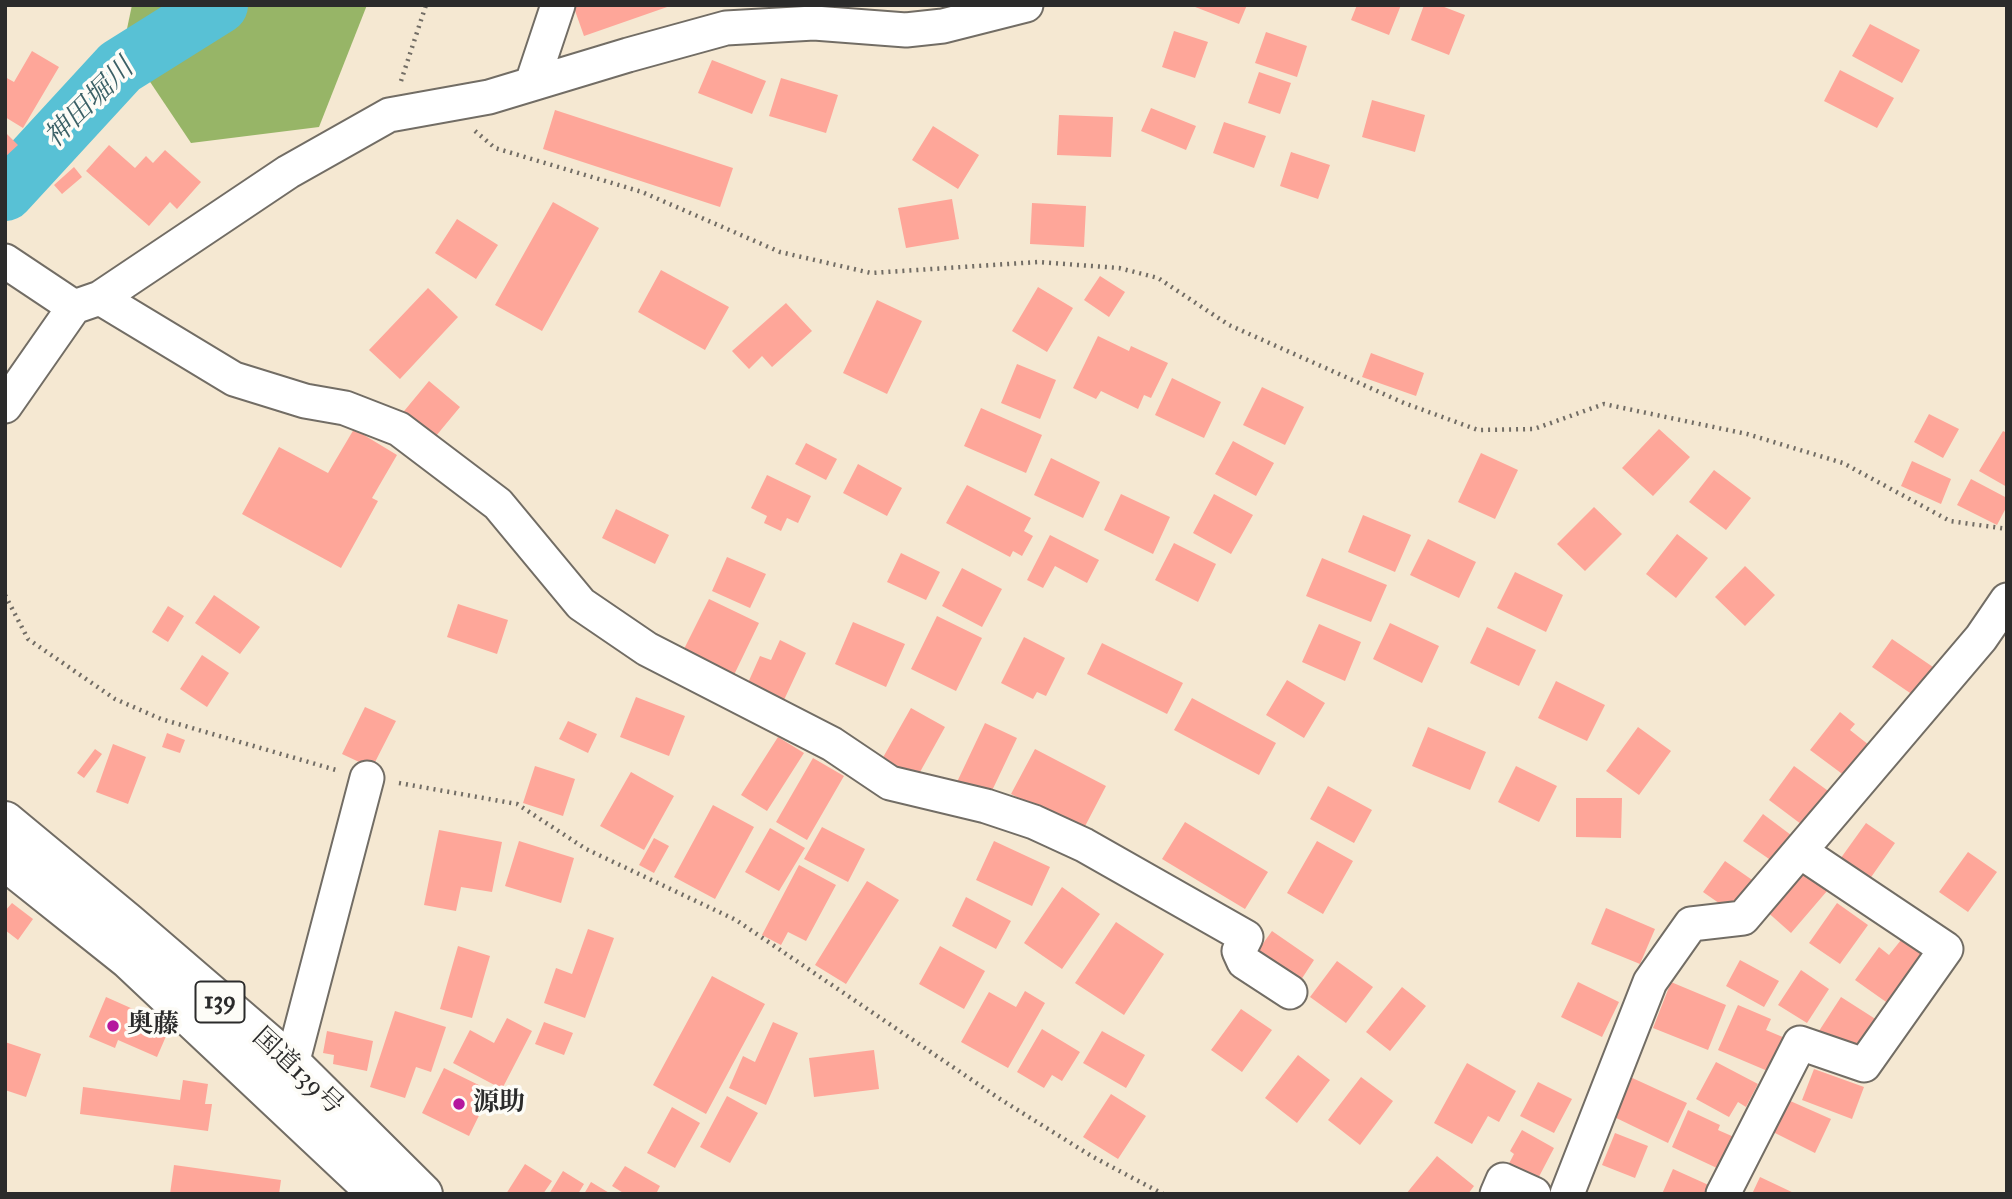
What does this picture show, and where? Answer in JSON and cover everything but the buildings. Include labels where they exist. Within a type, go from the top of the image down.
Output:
[{"type":"highway","name":"国道139号","points":[[5,821],[292,1064],[423,1194]]},
{"type":"highway","name":"国道139号","points":[[5,861],[128,959],[377,1194]]},
{"type":"street","points":[[532,83],[558,5]]},
{"type":"street","points":[[5,406],[87,303],[288,172],[389,115],[488,97],[726,28],[908,18],[943,26],[1026,5]]},
{"type":"street","points":[[5,261],[234,379],[305,401],[345,408],[399,429],[498,504],[581,604],[647,649],[832,744],[890,783],[985,806],[1034,822],[1084,845],[1246,937],[1239,951],[1244,962],[1290,992]]},
{"type":"street","points":[[1567,1194],[1650,982],[1691,924],[1742,918],[1981,638],[2007,600]]},
{"type":"street","points":[[292,1064],[367,778]]},
{"type":"street","points":[[1723,1194],[1800,1043],[1864,1065],[1946,949],[1801,852]]},
{"type":"street","points":[[1497,1194],[1503,1180],[1534,1194]]},
{"type":"path","points":[[389,115],[426,5]]},
{"type":"path","points":[[445,106],[495,148],[642,192],[780,252],[871,273],[1038,262],[1119,268],[1158,278],[1229,326],[1404,403],[1478,430],[1534,429],[1604,404],[1747,434],[1843,463],[1950,521],[2007,529]]},
{"type":"path","points":[[5,595],[28,639],[115,699],[161,719],[367,778],[517,804],[586,849],[736,920],[1000,1099],[1093,1157],[1163,1194]]},
{"type":"green space","points":[[132,5],[367,5],[319,127],[191,143],[124,43]]},
{"type":"waterway","name":"神田堀川","points":[[5,192],[120,67],[219,5]]},
{"type":"place","name":"奥藤","points":[[113,1026]]},
{"type":"place","name":"源助","points":[[459,1104]]}]
